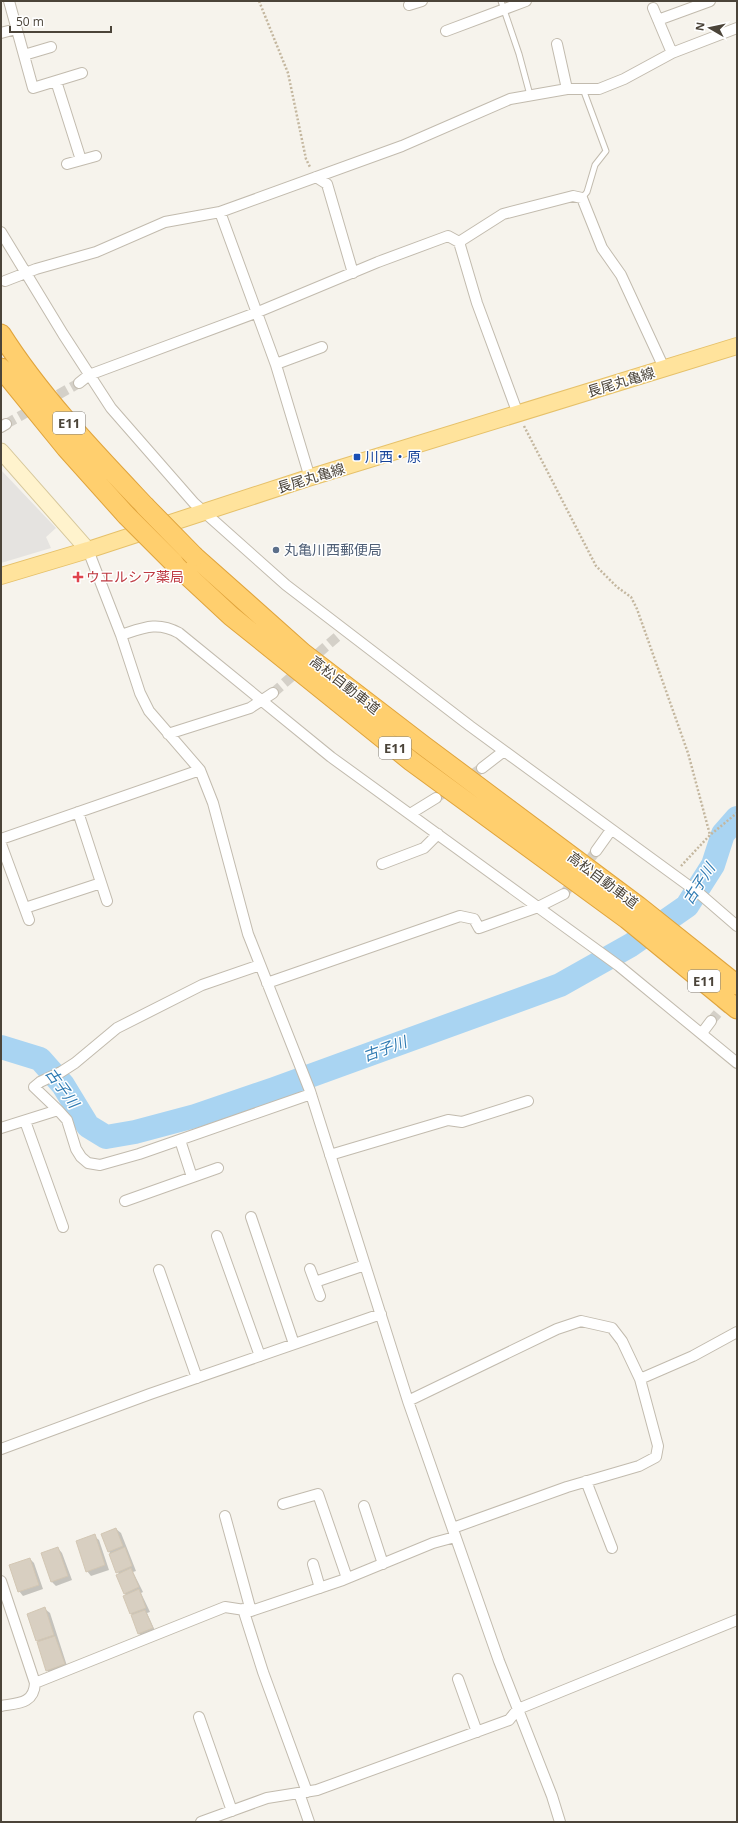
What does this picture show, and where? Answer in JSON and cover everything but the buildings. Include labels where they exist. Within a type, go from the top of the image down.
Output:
[{"type":"highway","name":"高松自動車道","points":[[1,334],[16,358],[79,436],[145,506],[194,556],[303,653],[430,751],[677,947],[737,985]]},
{"type":"highway","name":"高松自動車道","points":[[1,368],[66,448],[126,515],[174,563],[255,636],[405,756],[632,912]]},
{"type":"highway","name":"高松自動車道","points":[[677,947],[737,1009]]},
{"type":"main road","name":"長尾丸亀線","points":[[1,576],[88,550],[310,478],[737,346]]},
{"type":"street","points":[[9,1],[33,88],[82,73]]},
{"type":"street","points":[[409,5],[422,1]]},
{"type":"street","points":[[446,31],[502,5],[526,1]]},
{"type":"street","points":[[658,20],[710,1]]},
{"type":"street","points":[[653,8],[672,53]]},
{"type":"street","points":[[5,281],[26,273],[96,252],[165,222],[220,212],[402,146],[510,99],[567,89],[599,88],[624,79],[672,53],[737,28]]},
{"type":"street","points":[[1,33],[16,29]]},
{"type":"street","points":[[557,44],[567,89]]},
{"type":"street","points":[[24,55],[52,47]]},
{"type":"street","points":[[56,81],[81,160]]},
{"type":"street","points":[[67,164],[96,156]]},
{"type":"street","points":[[316,177],[326,184],[353,273]]},
{"type":"street","points":[[459,242],[503,214],[573,196],[582,198],[602,248],[621,274],[664,368]]},
{"type":"street","points":[[220,212],[276,364],[310,478]]},
{"type":"street","points":[[1,232],[111,408],[194,503],[340,633],[673,874],[734,921]]},
{"type":"street","points":[[79,383],[89,375],[258,312],[448,236],[459,242],[477,303],[518,414]]},
{"type":"street","points":[[276,364],[322,347]]},
{"type":"street","points":[[1,451],[88,550],[121,635],[140,693],[149,711],[200,770],[214,803],[248,934],[311,1092],[408,1400],[499,1661],[552,1796],[560,1822]]},
{"type":"street","points":[[121,635],[158,625],[170,628],[179,633],[331,757],[619,966],[737,1063]]},
{"type":"street","points":[[168,734],[250,708],[273,693]]},
{"type":"street","points":[[482,768],[504,751]]},
{"type":"street","points":[[1,839],[200,770]]},
{"type":"street","points":[[410,814],[436,798]]},
{"type":"street","points":[[78,812],[107,900]]},
{"type":"street","points":[[596,851],[611,830]]},
{"type":"street","points":[[382,864],[424,848],[438,834]]},
{"type":"street","points":[[1,844],[30,920]]},
{"type":"street","points":[[25,908],[101,883]]},
{"type":"street","points":[[267,983],[460,916],[474,919],[479,928],[538,906],[564,894]]},
{"type":"street","points":[[260,965],[202,985],[117,1028],[75,1063],[61,1072],[40,1082],[34,1087],[67,1120],[76,1148],[81,1157],[88,1163],[100,1166],[180,1140],[311,1092]]},
{"type":"street","points":[[702,1033],[711,1021]]},
{"type":"street","points":[[330,1155],[448,1120],[462,1122],[528,1101]]},
{"type":"street","points":[[1,1128],[58,1110]]},
{"type":"street","points":[[25,1120],[63,1227]]},
{"type":"street","points":[[180,1140],[192,1178]]},
{"type":"street","points":[[125,1201],[218,1168]]},
{"type":"street","points":[[251,1217],[294,1344]]},
{"type":"street","points":[[217,1236],[260,1356]]},
{"type":"street","points":[[315,1282],[365,1265]]},
{"type":"street","points":[[310,1268],[320,1296]]},
{"type":"street","points":[[159,1270],[197,1378]]},
{"type":"street","points":[[1,1449],[197,1378],[381,1314]]},
{"type":"street","points":[[35,1683],[225,1607],[247,1610],[320,1588],[433,1544],[454,1533],[533,1499],[586,1481],[639,1466],[656,1457],[658,1446],[640,1379],[622,1341],[612,1328],[581,1321],[557,1329],[408,1400]]},
{"type":"street","points":[[640,1379],[693,1356],[737,1332]]},
{"type":"street","points":[[586,1481],[612,1548]]},
{"type":"street","points":[[283,1504],[318,1494],[347,1578]]},
{"type":"street","points":[[364,1506],[383,1564]]},
{"type":"street","points":[[225,1516],[263,1672],[303,1792],[309,1822]]},
{"type":"street","points":[[313,1564],[320,1588]]},
{"type":"street","points":[[1,1581],[4,1598],[35,1683],[32,1697],[28,1701],[1,1706]]},
{"type":"street","points":[[201,1822],[267,1798],[318,1790],[509,1720],[518,1708],[737,1620]]},
{"type":"street","points":[[458,1679],[477,1732]]},
{"type":"street","points":[[199,1717],[232,1811]]},
{"type":"lane","points":[[502,5],[519,54],[530,96]]},
{"type":"lane","points":[[582,198],[587,192],[595,165],[606,151],[583,89]]},
{"type":"path","points":[[259,1],[288,73],[306,159],[316,177]]},
{"type":"path","points":[[518,414],[596,566],[617,587],[631,597],[637,609],[688,753],[710,835]]},
{"type":"path","points":[[673,874],[710,835],[737,813]]},
{"type":"shaded area","points":[[1,470],[56,528],[46,537],[51,548],[1,563]]},
{"type":"waterway","name":"古子川","points":[[1,1047],[40,1059],[63,1085],[88,1126],[106,1137],[135,1132],[195,1116],[274,1089],[560,985],[631,945],[687,906],[713,865],[723,834],[737,818]]},
{"type":"tunnel","points":[[6,424],[79,383]]},
{"type":"tunnel","points":[[273,693],[338,636]]},
{"type":"tunnel","points":[[436,798],[482,768]]},
{"type":"tunnel","points":[[564,894],[596,851]]},
{"type":"tunnel","points":[[711,1021],[730,999]]},
{"type":"place","name":"川西・原","points":[[357,457]]},
{"type":"place","name":"丸亀川西郵便局","points":[[276,550]]},
{"type":"place","name":"ウエルシア薬局","points":[[78,577]]}]
